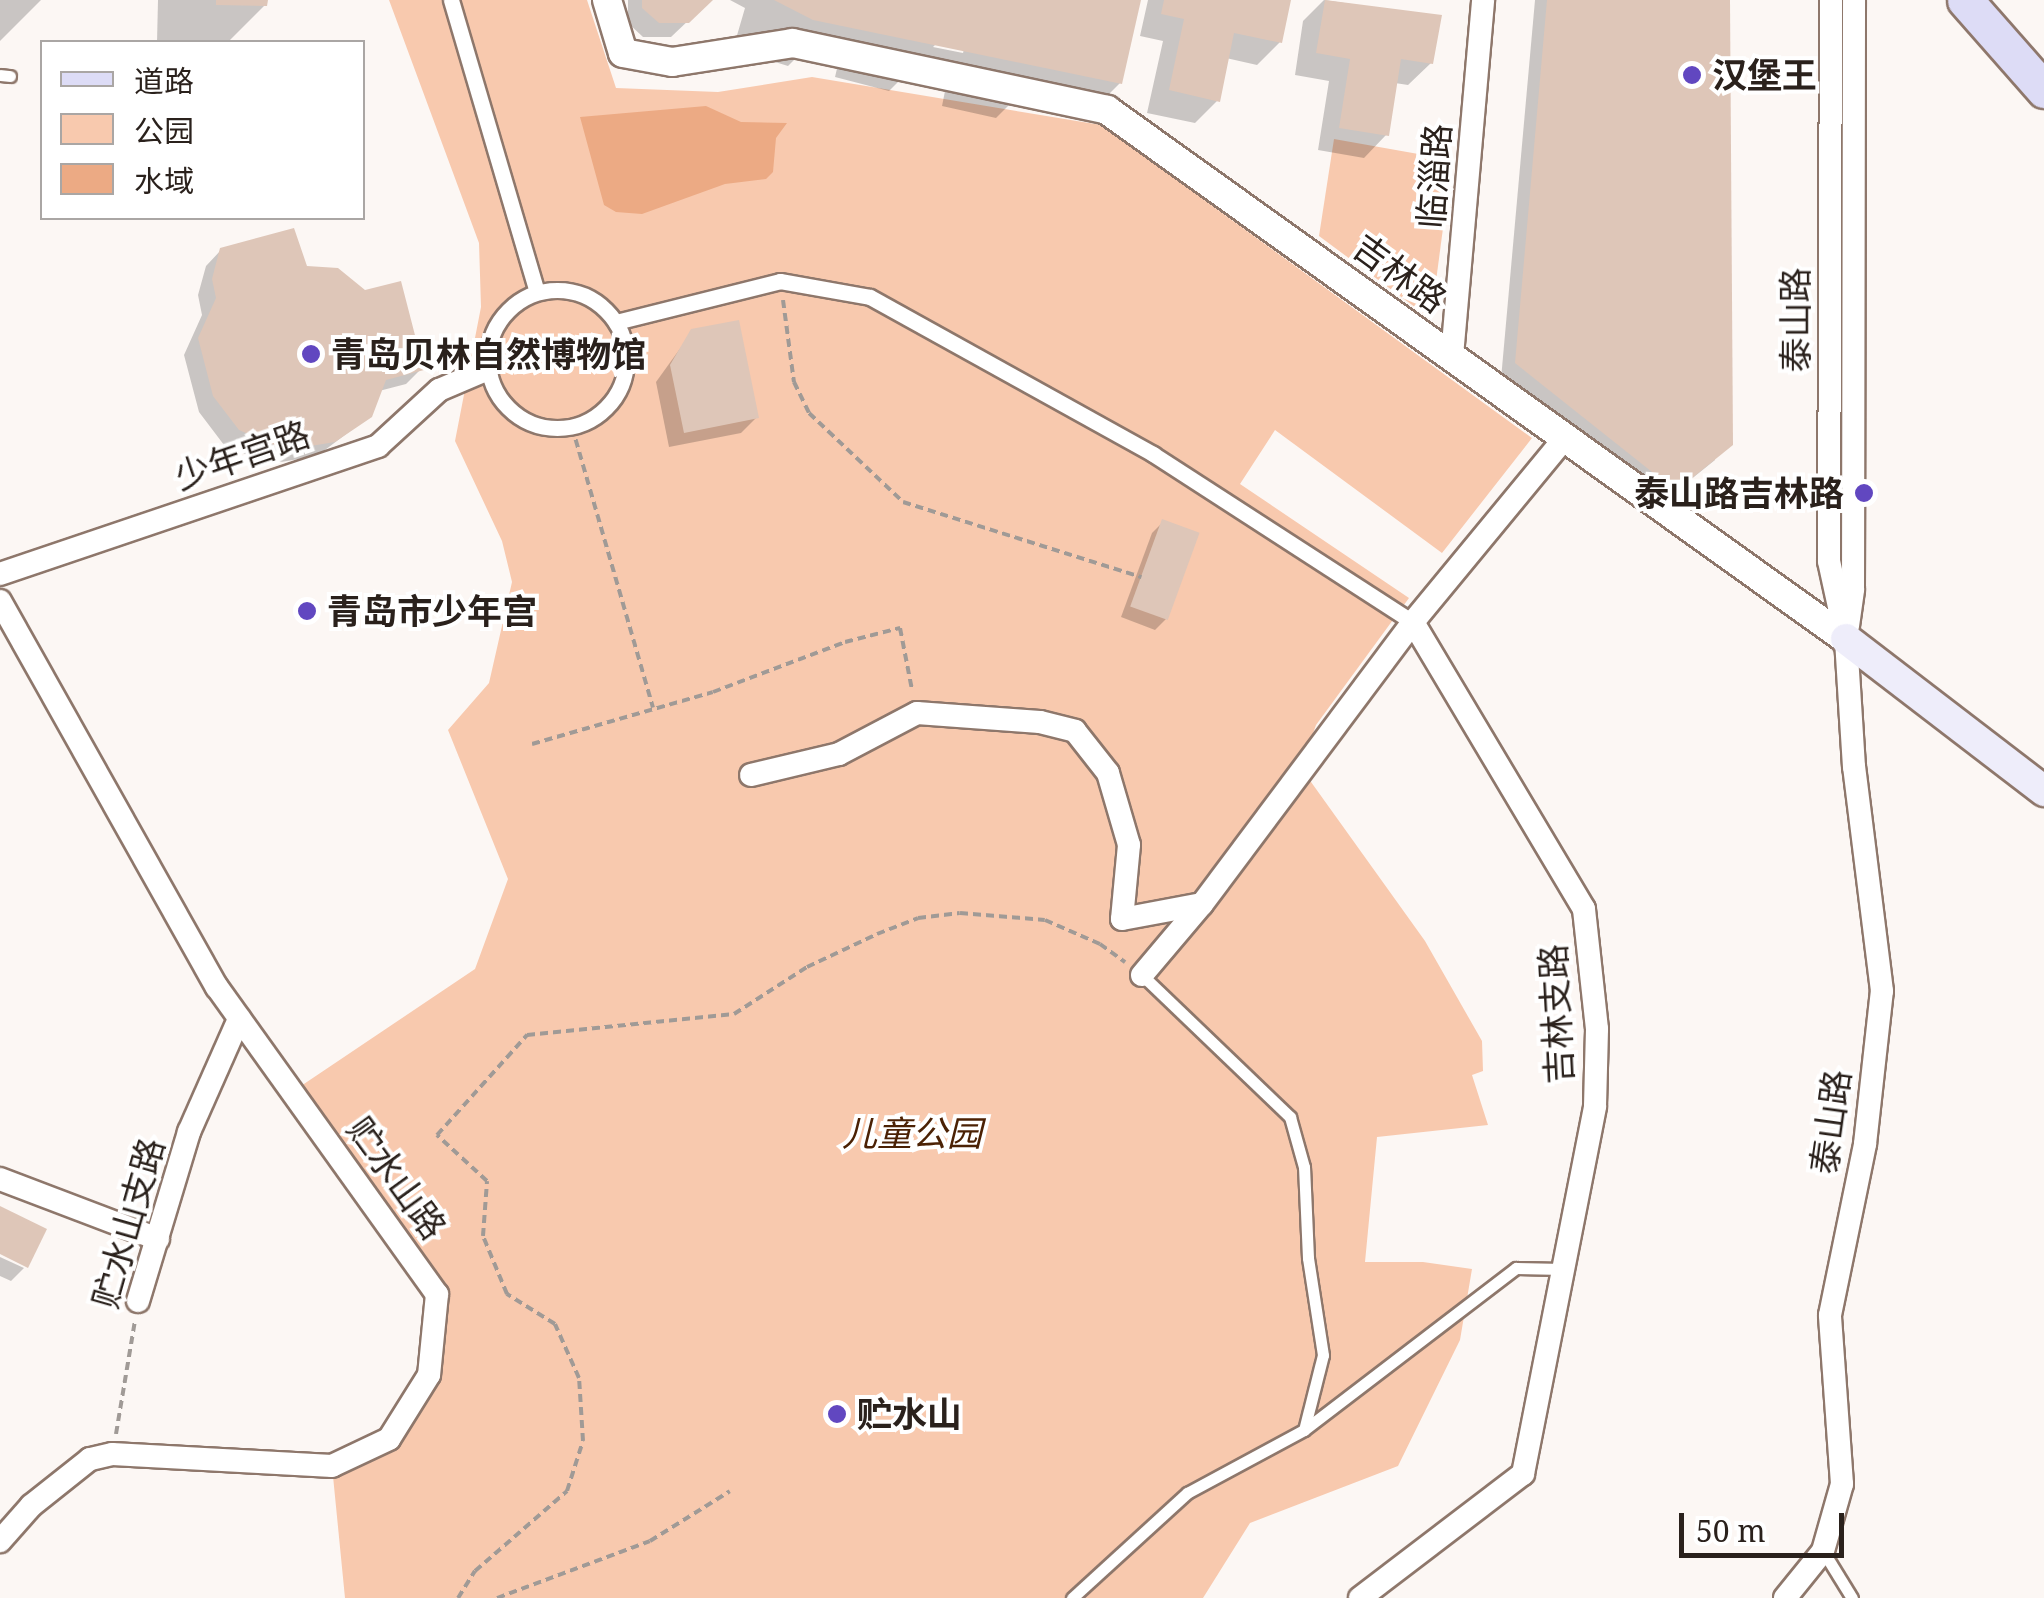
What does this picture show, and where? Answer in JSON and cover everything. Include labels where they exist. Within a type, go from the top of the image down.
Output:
[{"type":"main road","points":[[1966,0],[2044,90]]},
{"type":"main road","points":[[1997,0],[2044,55]]},
{"type":"main road","name":"吉林路","points":[[1846,639],[2044,791]]},
{"type":"street","points":[[451,0],[537,292]]},
{"type":"street","name":"吉林路","points":[[606,0],[623,53],[672,62],[793,42],[1107,110],[1452,356],[1562,440],[1846,639]]},
{"type":"street","name":"临淄路","points":[[1452,356],[1483,0]]},
{"type":"street","name":"泰山路","points":[[1785,1598],[1823,1551],[1842,1484],[1830,1315],[1864,1144],[1882,991],[1854,767],[1846,639],[1829,561],[1831,0]]},
{"type":"street","name":"泰山路","points":[[1846,639],[1853,589],[1854,0]]},
{"type":"street","points":[[616,322],[780,281],[870,297],[1153,454],[1413,622]]},
{"type":"street","points":[[560,289],[601,304],[616,322],[625,342],[622,386],[610,405],[592,419],[572,427],[549,428],[528,422],[509,409],[488,369],[494,330],[504,314],[537,292],[560,289]]},
{"type":"street","name":"少年宫路","points":[[0,574],[378,446],[439,390],[488,369]]},
{"type":"street","points":[[1142,974],[1202,904],[1413,622],[1562,440]]},
{"type":"street","name":"贮水山路","points":[[0,602],[216,987],[437,1294],[429,1375],[389,1439],[332,1466],[112,1454],[90,1460],[58,1481],[0,1541]]},
{"type":"street","name":"吉林支路","points":[[1360,1598],[1523,1474],[1595,1106],[1597,1029],[1584,909],[1413,622]]},
{"type":"street","points":[[752,775],[839,754],[917,713],[1040,722],[1075,732],[1108,774],[1129,845],[1122,919],[1202,904]]},
{"type":"street","name":"贮水山支路","points":[[138,1301],[190,1132],[239,1019]]},
{"type":"street","points":[[0,1179],[158,1239]]},
{"type":"lane","points":[[1142,974],[1290,1117],[1304,1166],[1308,1258],[1323,1355],[1304,1430]]},
{"type":"lane","points":[[1072,1598],[1187,1492],[1304,1430],[1516,1268],[1564,1269]]},
{"type":"lane","points":[[1823,1551],[1852,1598]]},
{"type":"path","points":[[780,281],[794,382],[808,414],[902,502],[1141,577]]},
{"type":"path","points":[[572,427],[653,708]]},
{"type":"path","points":[[532,744],[900,628],[917,713]]},
{"type":"path","points":[[458,1598],[475,1571],[566,1492],[583,1441],[579,1378],[556,1324],[507,1294],[483,1236],[488,1181],[437,1135],[527,1035],[734,1014],[807,967],[877,934],[918,918],[960,913],[1045,920],[1100,944],[1142,974]]},
{"type":"path","name":"贮水山支路","points":[[112,1454],[138,1301]]},
{"type":"path","points":[[496,1598],[650,1541],[730,1491]]},
{"type":"green space","name":"儿童公园","points":[[389,0],[587,0],[616,88],[718,92],[812,77],[1101,125],[1532,438],[1442,553],[1275,430],[1240,484],[1409,598],[1316,725],[1301,768],[1425,941],[1482,1041],[1483,1071],[1472,1075],[1488,1125],[1377,1137],[1365,1262],[1423,1262],[1472,1269],[1460,1340],[1398,1466],[1250,1523],[1203,1598],[345,1598],[332,1466],[389,1439],[429,1375],[437,1294],[292,1092],[475,969],[508,879],[448,730],[489,683],[512,582],[502,541],[455,441],[481,307],[479,243]]},
{"type":"green space","points":[[1334,139],[1452,160],[1431,319],[1319,236]]},
{"type":"water","points":[[706,106],[741,122],[787,123],[776,138],[773,172],[766,179],[725,184],[642,214],[616,212],[604,205],[580,117]]},
{"type":"building","points":[[216,0],[268,0],[267,6],[216,5]]},
{"type":"building","points":[[642,0],[713,0],[689,23],[659,23],[642,8]]},
{"type":"building","points":[[774,0],[1141,0],[1122,84],[813,20]]},
{"type":"building","points":[[1164,0],[1291,0],[1282,43],[1234,33],[1220,102],[1169,90],[1184,19],[1161,14]]},
{"type":"building","points":[[1325,0],[1442,15],[1433,64],[1401,59],[1389,136],[1339,128],[1350,59],[1316,53]]},
{"type":"building","points":[[1547,0],[1730,0],[1733,445],[1676,491],[1515,363]]},
{"type":"building","name":"青岛贝林自然博物馆","points":[[294,228],[307,266],[338,268],[365,290],[401,281],[424,370],[386,380],[372,417],[335,442],[286,450],[239,430],[213,396],[198,338],[216,298],[212,279],[220,248]]},
{"type":"building","points":[[739,320],[759,418],[684,433],[670,365],[691,329]]},
{"type":"building","points":[[1162,519],[1200,533],[1168,620],[1130,606]]},
{"type":"building","points":[[0,1206],[47,1229],[28,1268],[0,1254]]},
{"type":"place","name":"汉堡王","points":[[1692,75]]},
{"type":"place","name":"青岛贝林自然博物馆","points":[[311,354]]},
{"type":"place","name":"泰山路吉林路","points":[[1864,493]]},
{"type":"place","name":"青岛市少年宫","points":[[307,611]]},
{"type":"place","name":"贮水山","points":[[837,1414]]}]
